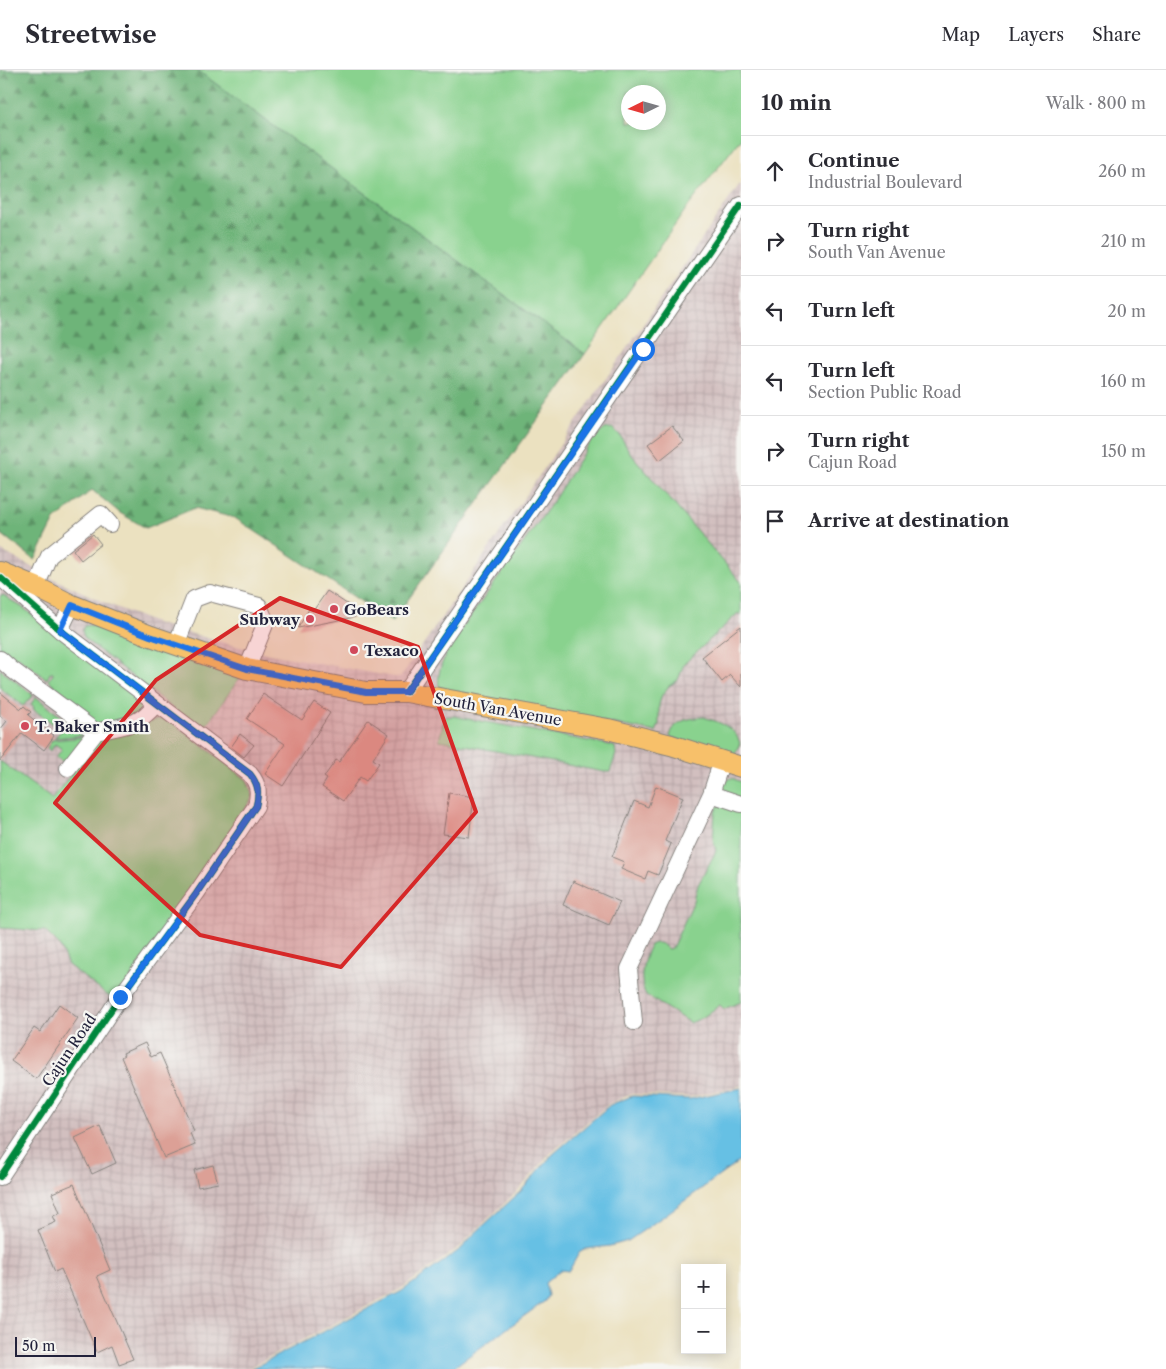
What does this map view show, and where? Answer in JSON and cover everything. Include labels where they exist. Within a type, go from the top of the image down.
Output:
[{"type":"main road","name":"South Van Avenue","points":[[0,572],[36,586],[72,605],[176,645],[247,669],[366,692],[406,692],[608,729],[671,745],[741,767]]},
{"type":"street","points":[[406,692],[741,205]]},
{"type":"street","points":[[36,586],[49,556],[101,514],[110,524]]},
{"type":"street","points":[[0,577],[60,630],[156,704],[145,717],[132,724],[96,732],[68,768]]},
{"type":"street","points":[[176,645],[194,599],[210,593],[258,606],[266,622],[247,669]]},
{"type":"street","points":[[60,630],[72,605]]},
{"type":"street","points":[[0,658],[11,670],[96,732]]},
{"type":"street","name":"Cajun Road","points":[[0,1177],[120,997],[196,894],[256,806],[259,790],[257,783],[250,774],[156,704]]},
{"type":"street","points":[[634,1022],[629,969],[711,794],[722,760]]},
{"type":"street","points":[[711,794],[741,804]]},
{"type":"highlighted area","points":[[280,598],[418,647],[476,812],[341,967],[200,935],[55,803],[156,680]]},
{"type":"shaded area","points":[[741,182],[741,1086],[690,1097],[632,1094],[609,1104],[550,1154],[520,1189],[461,1246],[401,1289],[247,1369],[0,1369],[0,550],[52,578],[155,623],[270,654],[400,678]]},
{"type":"green space","points":[[0,70],[197,70],[585,354],[392,622],[235,518],[195,508],[146,528],[120,513],[92,490],[55,520],[35,560],[0,533]]},
{"type":"green space","points":[[197,70],[741,70],[741,138],[684,212],[585,354]]},
{"type":"green space","points":[[612,428],[619,434],[631,454],[741,582],[741,615],[738,613],[684,664],[678,680],[669,686],[662,695],[659,705],[659,724],[656,732],[445,691],[439,686],[439,674],[455,638],[550,506],[593,438],[605,429]]},
{"type":"green space","points":[[3,595],[26,610],[144,704],[139,714],[102,724],[93,722],[75,714],[77,703],[48,680],[53,673],[50,673],[47,679],[18,657],[8,661],[0,653],[0,596]]},
{"type":"green space","points":[[92,625],[243,676],[238,680],[208,723],[199,729],[85,639],[82,631],[84,626]]},
{"type":"green space","points":[[0,669],[33,695],[23,706],[0,688]]},
{"type":"green space","points":[[36,697],[66,721],[82,729],[85,735],[55,738],[61,730],[33,709],[34,707],[31,704]]},
{"type":"green space","points":[[453,716],[610,745],[615,747],[616,754],[610,772],[604,772],[439,740],[445,717]]},
{"type":"green space","points":[[704,717],[726,726],[734,733],[740,743],[734,756],[670,737],[678,723],[688,719]]},
{"type":"green space","points":[[167,718],[247,780],[253,797],[115,1001],[68,965],[59,945],[45,931],[0,928],[0,761],[52,799],[98,739],[155,720]]},
{"type":"green space","points":[[85,737],[66,764],[56,757],[62,749],[55,744],[50,751],[47,748],[52,740]]},
{"type":"green space","points":[[732,778],[741,782],[741,801],[723,791],[724,782]]},
{"type":"green space","points":[[722,804],[741,808],[741,1002],[724,1009],[720,1005],[702,1018],[690,1023],[646,995],[642,983],[642,970],[650,945],[657,943],[668,949],[672,948],[694,901],[698,885],[716,851],[713,839],[715,812],[718,806]]},
{"type":"water","points":[[741,1088],[741,1160],[628,1241],[610,1246],[585,1249],[579,1253],[569,1271],[560,1270],[545,1283],[548,1295],[545,1301],[451,1369],[251,1369],[402,1291],[462,1248],[472,1236],[521,1191],[552,1155],[610,1105],[632,1096],[690,1099]]},
{"type":"building","points":[[672,426],[684,441],[660,460],[648,444]]},
{"type":"building","points":[[93,534],[101,544],[81,560],[73,550]]},
{"type":"building","name":"GoBears","points":[[327,591],[353,608],[355,617],[298,628],[309,609],[313,611]]},
{"type":"building","points":[[741,626],[741,687],[730,675],[722,682],[702,657]]},
{"type":"building","name":"T. Baker Smith","points":[[0,692],[21,709],[24,706],[31,712],[28,715],[54,736],[44,750],[22,733],[0,761],[0,730],[7,721],[0,716]]},
{"type":"building","points":[[263,694],[302,720],[314,702],[330,713],[283,786],[265,774],[285,744],[247,719]]},
{"type":"building","points":[[368,720],[389,734],[373,759],[379,763],[366,781],[360,777],[343,801],[322,787],[327,779],[324,777],[336,760],[339,762]]},
{"type":"building","points":[[240,734],[254,745],[244,757],[231,747]]},
{"type":"building","points":[[656,786],[683,797],[665,841],[671,844],[658,875],[648,871],[645,879],[621,869],[624,862],[612,857],[634,801],[648,807]]},
{"type":"building","points":[[449,793],[474,797],[469,837],[443,834]]},
{"type":"building","points":[[573,881],[620,902],[609,925],[563,905]]},
{"type":"building","points":[[59,1004],[78,1018],[36,1079],[11,1061],[34,1028],[40,1032]]},
{"type":"building","points":[[145,1043],[151,1057],[160,1053],[194,1131],[190,1133],[195,1145],[164,1158],[121,1057],[124,1055],[123,1053]]},
{"type":"building","points":[[100,1126],[116,1163],[92,1174],[75,1138]]},
{"type":"building","points":[[213,1165],[218,1183],[198,1187],[194,1170]]},
{"type":"building","points":[[74,1184],[110,1270],[97,1276],[133,1359],[119,1364],[112,1345],[97,1352],[61,1269],[55,1272],[38,1230],[56,1222],[53,1216],[60,1213],[52,1193]]},
{"type":"cycle path","points":[[406,692],[741,205]]},
{"type":"cycle path","points":[[0,577],[60,630],[250,774],[257,786],[258,793],[256,806],[196,894],[120,997],[0,1177]]},
{"type":"place","name":"GoBears","points":[[334,609]]},
{"type":"place","name":"Subway","points":[[310,619]]},
{"type":"place","name":"Texaco","points":[[354,650]]},
{"type":"place","name":"T. Baker Smith","points":[[25,726]]},
{"type":"route","points":[[120,997],[196,894],[256,806],[259,790],[257,783],[250,774],[60,630],[72,605],[150,636],[265,674],[366,692],[406,692],[643,349]]}]
